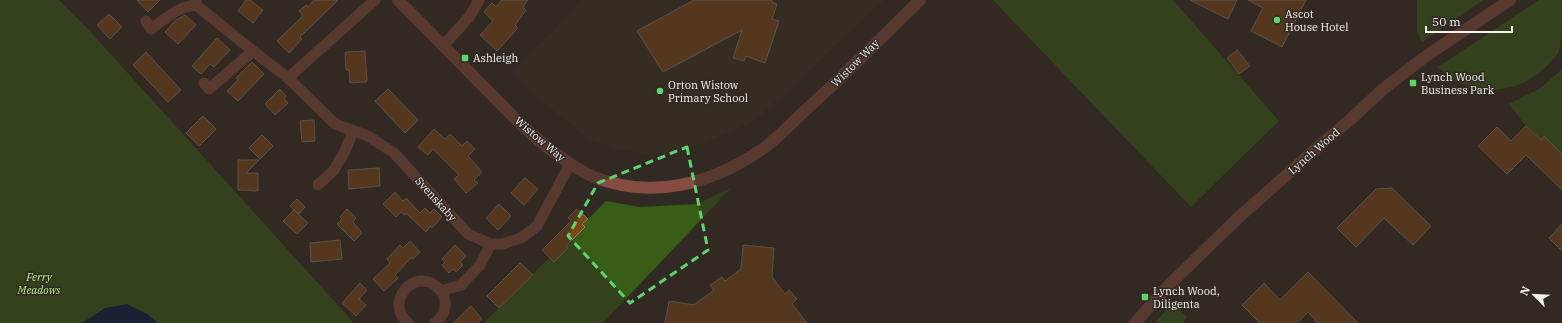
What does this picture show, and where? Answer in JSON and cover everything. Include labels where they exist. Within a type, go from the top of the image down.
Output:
[{"type":"street","points":[[288,78],[375,0]]},
{"type":"street","name":"Wistow Way","points":[[398,0],[444,45],[513,117],[546,146],[570,164],[594,177],[618,184],[644,189],[701,181],[731,168],[762,150],[831,87],[920,0]]},
{"type":"street","points":[[444,45],[470,16],[479,0]]},
{"type":"street","name":"Lynch Wood","points":[[1135,323],[1168,287],[1239,217],[1382,90],[1426,56],[1510,0]]},
{"type":"street","name":"Svenskaby","points":[[151,28],[173,12],[196,2],[253,51],[288,78],[335,124],[368,136],[394,153],[468,234],[491,244]]},
{"type":"street","points":[[209,89],[253,51]]},
{"type":"street","points":[[318,185],[334,170],[346,149],[353,131]]},
{"type":"street","points":[[441,291],[461,285],[480,265],[491,244],[502,244],[521,238],[536,226],[570,164]]},
{"type":"street","points":[[408,323],[401,314],[399,299],[407,287],[420,281],[428,282],[436,286],[441,291],[444,299],[445,307],[443,314],[435,323]]},
{"type":"highlighted area","points":[[687,147],[708,250],[630,303],[568,236],[598,183]]},
{"type":"shaded area","name":"Orton Wistow Primary School","points":[[582,0],[884,0],[755,121],[709,141],[674,153],[653,155],[616,149],[589,139],[554,111],[513,72]]},
{"type":"green space","name":"Ferry Meadows","points":[[0,0],[59,0],[87,28],[354,323],[158,323],[147,314],[92,317],[82,323],[0,323]]},
{"type":"green space","points":[[993,0],[1173,0],[1279,121],[1191,207]]},
{"type":"green space","points":[[1417,0],[1483,0],[1422,42],[1417,31]]},
{"type":"green space","points":[[1539,0],[1562,0],[1561,40],[1558,54],[1545,68],[1532,78],[1519,84],[1491,90],[1463,84],[1450,77],[1438,67]]},
{"type":"green space","points":[[1562,69],[1562,154],[1544,137],[1541,140],[1526,126],[1509,104],[1541,88]]},
{"type":"green space","points":[[731,188],[603,323],[484,323],[606,201],[639,207],[697,204]]},
{"type":"green space","points":[[1172,303],[1187,317],[1183,323],[1155,323]]},
{"type":"water","points":[[127,304],[147,314],[158,323],[82,323],[105,308]]},
{"type":"building","points":[[137,0],[160,0],[148,12]]},
{"type":"building","points":[[246,0],[250,0],[263,10],[253,23],[238,11]]},
{"type":"building","points":[[314,0],[338,0],[300,37],[302,39],[289,53],[277,41],[303,16],[299,11],[306,5],[308,7]]},
{"type":"building","points":[[502,0],[528,0],[523,7],[526,10],[515,25],[518,28],[497,51],[480,35],[493,21],[484,12],[492,3],[496,7]]},
{"type":"building","points":[[694,0],[772,0],[772,2],[777,4],[772,19],[779,21],[765,63],[746,56],[744,61],[733,58],[742,30],[663,72],[637,31]]},
{"type":"building","points":[[1190,0],[1237,0],[1228,19]]},
{"type":"building","name":"Ascot House Hotel","points":[[1248,0],[1306,0],[1282,47],[1251,31],[1263,8]]},
{"type":"building","points":[[109,14],[122,27],[110,39],[97,25]]},
{"type":"building","points":[[185,15],[196,25],[178,44],[165,32],[176,20]]},
{"type":"building","points":[[217,38],[230,50],[214,67],[210,64],[201,74],[192,66]]},
{"type":"building","points":[[1237,50],[1250,66],[1239,74],[1227,58]]},
{"type":"building","points":[[365,51],[367,82],[350,83],[349,70],[346,70],[345,52]]},
{"type":"building","points":[[146,52],[181,90],[168,102],[133,65]]},
{"type":"building","points":[[252,62],[264,74],[238,101],[227,91],[238,80],[236,78]]},
{"type":"building","points":[[280,89],[286,96],[284,98],[288,103],[275,115],[265,104]]},
{"type":"building","points":[[388,89],[418,120],[405,133],[375,101]]},
{"type":"building","points":[[203,116],[216,129],[199,146],[186,133]]},
{"type":"building","points":[[314,120],[315,141],[302,142],[300,121]]},
{"type":"building","points":[[1526,126],[1541,140],[1544,136],[1562,154],[1562,190],[1526,155],[1507,174],[1478,146],[1497,127],[1511,141]]},
{"type":"building","points":[[434,129],[445,139],[450,134],[462,146],[467,141],[475,149],[468,156],[482,172],[474,180],[478,183],[466,193],[454,179],[459,175],[433,149],[428,155],[418,147]]},
{"type":"building","points":[[262,135],[273,146],[260,159],[249,148]]},
{"type":"building","points":[[238,160],[259,160],[246,173],[258,173],[258,191],[238,190]]},
{"type":"building","points":[[379,168],[380,186],[349,189],[348,170]]},
{"type":"building","points":[[525,178],[538,189],[524,205],[511,193]]},
{"type":"building","points":[[1392,188],[1431,226],[1413,245],[1384,218],[1356,247],[1337,228],[1376,189]]},
{"type":"building","points":[[395,192],[403,201],[406,198],[420,213],[425,208],[430,213],[434,209],[442,217],[432,228],[430,226],[426,232],[406,213],[405,215],[401,212],[396,217],[383,204]]},
{"type":"building","points":[[297,199],[305,207],[299,214],[290,206]]},
{"type":"building","points":[[499,204],[511,216],[498,230],[486,218]]},
{"type":"building","points":[[347,209],[356,218],[353,222],[362,233],[354,241],[337,224],[342,219],[340,217]]},
{"type":"building","points":[[577,209],[588,219],[582,224],[585,227],[566,246],[568,248],[554,262],[542,250],[571,221],[568,218]]},
{"type":"building","points":[[294,210],[308,223],[297,234],[283,221]]},
{"type":"building","points":[[1562,224],[1562,251],[1549,238]]},
{"type":"building","points":[[340,240],[342,259],[311,262],[310,243]]},
{"type":"building","points":[[410,241],[420,252],[413,259],[411,258],[395,275],[398,278],[384,291],[373,279],[390,263],[387,259],[400,245],[403,248]]},
{"type":"building","points":[[455,245],[466,256],[460,262],[463,265],[456,272],[453,269],[449,273],[442,265],[445,262],[442,259]]},
{"type":"building","points":[[743,245],[774,248],[772,277],[785,294],[789,290],[797,299],[792,304],[807,323],[665,323],[669,301],[694,305],[714,290],[710,285],[722,277],[725,281],[741,269]]},
{"type":"building","points":[[520,263],[533,275],[499,308],[487,296]]},
{"type":"building","points":[[1308,272],[1358,323],[1318,323],[1308,312],[1297,323],[1260,323],[1242,305],[1264,283],[1280,300]]},
{"type":"building","points":[[360,283],[367,290],[359,299],[366,305],[356,316],[342,303]]},
{"type":"building","points":[[471,306],[482,319],[478,323],[453,323]]},
{"type":"place","name":"Ascot House Hotel","points":[[1277,20]]},
{"type":"place","name":"Ashleigh","points":[[465,58]]},
{"type":"place","name":"Lynch Wood Business Park","points":[[1413,83]]},
{"type":"place","name":"Orton Wistow Primary School","points":[[660,91]]},
{"type":"place","name":"Lynch Wood, Diligenta","points":[[1145,297]]}]
